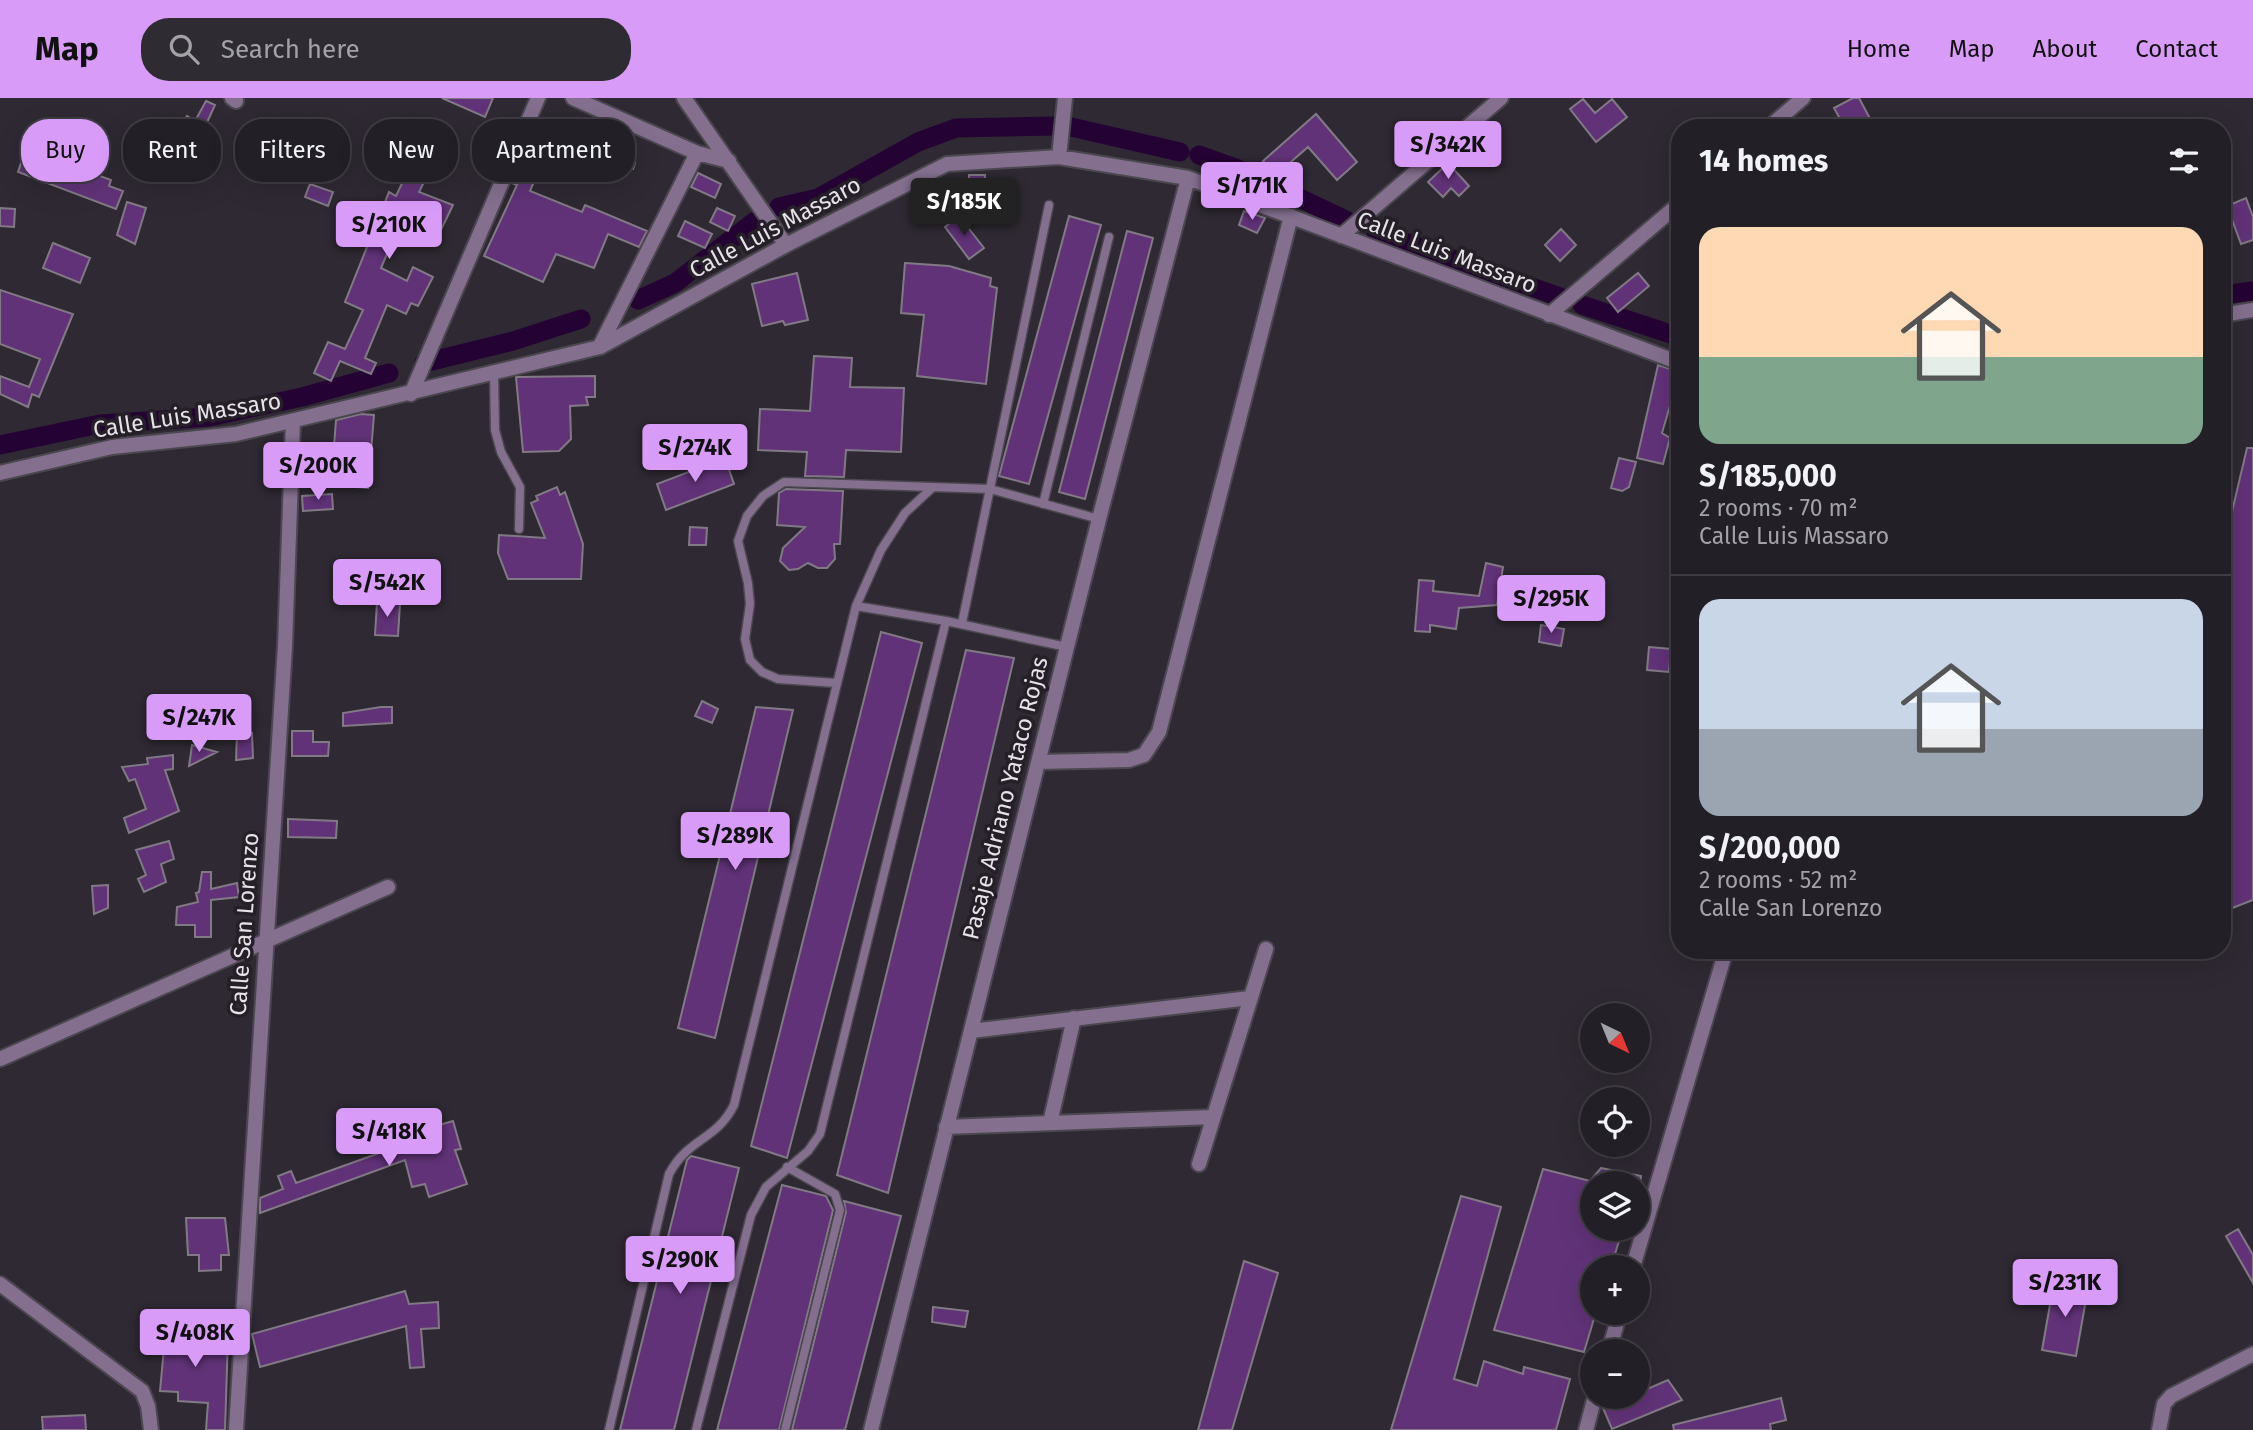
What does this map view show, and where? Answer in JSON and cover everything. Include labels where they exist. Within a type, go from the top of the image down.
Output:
[{"type":"street","points":[[411,394],[538,98]]},
{"type":"street","points":[[573,98],[697,153],[729,161]]},
{"type":"street","points":[[684,98],[786,245]]},
{"type":"street","points":[[1059,157],[1061,114],[1065,98]]},
{"type":"street","points":[[1061,114],[1076,98]]},
{"type":"street","points":[[1341,236],[1500,98]]},
{"type":"street","points":[[1778,119],[1803,98]]},
{"type":"street","points":[[600,347],[697,153]]},
{"type":"street","name":"Calle Luis Massaro","points":[[0,473],[112,447],[236,434],[600,347],[786,245],[947,163],[1059,157],[1188,178],[1671,360]]},
{"type":"street","name":"Pasaje Adriano Yataco Rojas","points":[[871,1430],[1099,519],[1188,178]]},
{"type":"street","points":[[1549,315],[1671,211]]},
{"type":"street","points":[[1038,762],[1129,761],[1144,755],[1156,738],[1291,216]]},
{"type":"street","points":[[2231,314],[2253,310]]},
{"type":"street","name":"Calle San Lorenzo","points":[[236,1430],[285,646],[293,421]]},
{"type":"street","points":[[0,1059],[388,887]]},
{"type":"street","points":[[1199,1164],[1266,949]]},
{"type":"street","points":[[1637,1255],[1723,959]]},
{"type":"street","points":[[971,1031],[1250,998]]},
{"type":"street","points":[[1050,1123],[1074,1018]]},
{"type":"street","points":[[946,1127],[1213,1117]]},
{"type":"street","points":[[0,1284],[142,1391],[152,1430]]},
{"type":"street","points":[[2159,1430],[2164,1404],[2171,1396],[2253,1354]]},
{"type":"street","points":[[1586,1430],[1592,1409]]},
{"type":"lane","points":[[962,623],[1049,205]]},
{"type":"lane","points":[[1043,504],[1108,237]]},
{"type":"lane","points":[[494,373],[495,430],[501,452],[520,487],[519,530]]},
{"type":"lane","points":[[836,683],[778,679],[762,672],[750,660],[745,639],[750,604],[748,583],[738,541],[747,516],[762,496],[783,482],[989,489],[1099,519]]},
{"type":"lane","points":[[609,1430],[669,1174],[678,1157],[695,1142],[725,1123],[734,1105],[856,606],[881,550],[905,513],[933,487]]},
{"type":"lane","points":[[856,606],[962,623],[1067,647]]},
{"type":"lane","points":[[696,1430],[751,1215],[766,1187],[808,1151],[820,1134],[946,621]]},
{"type":"lane","points":[[785,1430],[840,1210],[835,1194],[787,1167]]},
{"type":"building","points":[[442,98],[493,98],[485,117]]},
{"type":"building","points":[[1853,98],[1859,98],[1870,119],[1840,119],[1834,108]]},
{"type":"building","points":[[1583,99],[1595,113],[1612,99],[1627,117],[1596,142],[1570,109]]},
{"type":"building","points":[[206,101],[215,105],[209,119],[196,119]]},
{"type":"building","points":[[1316,114],[1357,162],[1337,180],[1308,147],[1276,175],[1263,161]]},
{"type":"building","points":[[1448,163],[1469,186],[1459,196],[1451,188],[1443,197],[1428,182]]},
{"type":"building","points":[[698,173],[721,184],[715,198],[691,187]]},
{"type":"building","points":[[969,175],[985,175],[984,199],[968,198]]},
{"type":"building","points":[[111,180],[109,186],[123,191],[116,209],[44,182]]},
{"type":"building","points":[[403,182],[424,182],[419,192],[453,205],[438,236],[401,221],[381,268],[407,281],[413,267],[433,277],[418,306],[411,303],[406,314],[387,305],[365,358],[376,363],[371,374],[340,361],[331,381],[314,373],[328,342],[345,349],[363,310],[345,302],[389,192],[396,196]]},
{"type":"building","points":[[534,182],[530,191],[582,212],[585,205],[647,231],[639,247],[608,234],[594,268],[556,254],[543,282],[484,256],[517,185],[512,183]]},
{"type":"building","points":[[310,184],[333,192],[328,206],[305,197]]},
{"type":"building","points":[[2246,198],[2253,217],[2253,240],[2241,244],[2231,217],[2231,204]]},
{"type":"building","points":[[127,202],[146,208],[135,244],[117,235]]},
{"type":"building","points":[[0,208],[15,209],[14,227],[0,226]]},
{"type":"building","points":[[717,208],[735,216],[728,231],[710,222]]},
{"type":"building","points":[[1244,211],[1265,218],[1257,233],[1239,225]]},
{"type":"building","points":[[959,216],[984,248],[969,259],[945,227]]},
{"type":"building","points":[[1069,216],[1101,225],[1029,484],[999,476]]},
{"type":"building","points":[[685,221],[712,234],[705,248],[678,236]]},
{"type":"building","points":[[1561,229],[1576,245],[1560,261],[1545,245]]},
{"type":"building","points":[[1127,231],[1153,238],[1085,499],[1059,492]]},
{"type":"building","points":[[53,243],[90,258],[80,283],[43,268]]},
{"type":"building","points":[[905,263],[949,266],[991,278],[990,286],[997,288],[986,384],[917,376],[924,315],[901,313]]},
{"type":"building","points":[[797,273],[808,320],[785,325],[783,321],[762,326],[752,284]]},
{"type":"building","points":[[1638,273],[1649,286],[1618,312],[1607,298]]},
{"type":"building","points":[[0,290],[73,314],[39,397],[32,394],[28,407],[0,394],[0,376],[29,387],[40,359],[0,344]]},
{"type":"building","points":[[814,356],[852,358],[850,387],[904,388],[901,452],[846,450],[844,477],[805,476],[807,452],[758,450],[760,409],[810,411]]},
{"type":"building","points":[[1658,365],[1671,369],[1671,402],[1662,433],[1670,438],[1663,464],[1637,458]]},
{"type":"building","points":[[595,376],[595,397],[586,397],[588,405],[570,406],[571,439],[559,451],[523,452],[516,377]]},
{"type":"building","points":[[361,414],[374,415],[368,488],[331,485],[336,420]]},
{"type":"building","points":[[2247,448],[2253,448],[2253,900],[2231,909],[2231,516]]},
{"type":"building","points":[[725,458],[734,484],[666,510],[657,484]]},
{"type":"building","points":[[1619,458],[1636,462],[1629,487],[1622,491],[1611,488]]},
{"type":"building","points":[[557,487],[560,495],[565,492],[583,544],[581,579],[508,579],[498,553],[499,535],[545,538],[531,503],[538,500],[536,496]]},
{"type":"building","points":[[786,489],[843,491],[840,544],[834,544],[835,559],[827,568],[818,568],[808,563],[798,569],[789,570],[780,561],[783,548],[805,527],[777,525],[779,493]]},
{"type":"building","points":[[332,494],[333,509],[303,511],[302,496]]},
{"type":"building","points":[[690,527],[707,528],[706,545],[689,545]]},
{"type":"building","points":[[1486,563],[1503,567],[1497,605],[1459,608],[1456,629],[1430,625],[1430,632],[1415,631],[1419,580],[1434,581],[1433,591],[1479,596]]},
{"type":"building","points":[[1553,583],[1554,600],[1533,600],[1537,584]]},
{"type":"building","points":[[377,602],[400,604],[398,636],[375,635]]},
{"type":"building","points":[[1541,625],[1564,629],[1561,646],[1539,642]]},
{"type":"building","points":[[881,632],[922,643],[787,1158],[751,1146]]},
{"type":"building","points":[[1649,647],[1671,649],[1669,672],[1647,670]]},
{"type":"building","points":[[966,650],[1014,658],[888,1193],[837,1175]]},
{"type":"building","points":[[182,695],[182,715],[159,718],[160,701]]},
{"type":"building","points":[[702,701],[718,709],[712,723],[695,716]]},
{"type":"building","points":[[392,707],[392,723],[343,726],[343,713]]},
{"type":"building","points":[[756,707],[793,710],[715,1038],[678,1028]]},
{"type":"building","points":[[292,731],[313,731],[313,742],[329,742],[328,756],[292,756]]},
{"type":"building","points":[[252,733],[253,758],[236,760],[237,735]]},
{"type":"building","points":[[192,745],[217,752],[189,766]]},
{"type":"building","points":[[173,755],[173,769],[165,770],[179,811],[129,833],[124,818],[146,809],[135,779],[129,781],[122,767],[148,764],[147,758]]},
{"type":"building","points":[[288,819],[337,821],[336,838],[288,837]]},
{"type":"building","points":[[169,841],[174,859],[161,864],[166,882],[144,892],[138,879],[146,875],[136,850]]},
{"type":"building","points":[[202,872],[211,872],[211,889],[237,883],[239,897],[211,900],[211,937],[195,937],[195,925],[176,925],[177,907],[198,902],[196,893],[199,892]]},
{"type":"building","points":[[108,885],[108,908],[94,914],[92,886]]},
{"type":"building","points":[[453,1121],[461,1149],[455,1150],[467,1184],[429,1197],[425,1184],[412,1187],[405,1160],[260,1213],[260,1198],[283,1189],[278,1176],[291,1171],[296,1183],[410,1142],[408,1134]]},
{"type":"building","points":[[691,1156],[739,1168],[674,1430],[620,1430],[687,1160]]},
{"type":"building","points":[[1543,1169],[1580,1178],[1580,1241],[1619,1241],[1615,1255],[1580,1255],[1580,1325],[1592,1325],[1588,1339],[1580,1339],[1580,1351],[1494,1330]]},
{"type":"building","points":[[782,1185],[826,1196],[833,1210],[779,1430],[717,1430]]},
{"type":"building","points":[[1461,1196],[1501,1207],[1454,1379],[1477,1386],[1484,1361],[1523,1374],[1524,1367],[1570,1379],[1556,1430],[1391,1430]]},
{"type":"building","points":[[844,1201],[901,1216],[845,1430],[792,1430],[846,1212]]},
{"type":"building","points":[[186,1218],[225,1218],[229,1255],[221,1255],[221,1270],[199,1271],[199,1255],[188,1255]]},
{"type":"building","points":[[2238,1229],[2253,1255],[2253,1283],[2226,1236]]},
{"type":"building","points":[[1244,1261],[1278,1273],[1232,1430],[1198,1430]]},
{"type":"building","points":[[2054,1282],[2088,1288],[2076,1356],[2042,1350]]},
{"type":"building","points":[[405,1291],[409,1304],[438,1302],[439,1328],[421,1329],[424,1367],[410,1368],[406,1326],[260,1367],[252,1334]]},
{"type":"building","points":[[933,1307],[968,1311],[965,1327],[932,1322]]},
{"type":"building","points":[[148,1314],[165,1314],[166,1334],[228,1336],[225,1430],[206,1430],[208,1403],[178,1401],[178,1392],[160,1391],[165,1337],[149,1337]]},
{"type":"building","points":[[1668,1380],[1682,1400],[1612,1429],[1603,1409],[1650,1409],[1650,1388]]},
{"type":"building","points":[[1781,1398],[1786,1420],[1770,1424],[1771,1430],[1674,1430],[1673,1425]]},
{"type":"building","points":[[85,1415],[86,1430],[43,1430],[42,1417]]},
{"type":"waterway","points":[[779,207],[818,198],[918,142],[956,128],[1054,126]]},
{"type":"waterway","points":[[1071,127],[1180,152]]},
{"type":"waterway","points":[[1199,155],[1238,169],[1346,220]]},
{"type":"waterway","points":[[638,300],[675,283],[755,221]]},
{"type":"waterway","points":[[1376,232],[1560,297]]},
{"type":"waterway","points":[[2231,294],[2253,291]]},
{"type":"waterway","points":[[1582,305],[1671,334]]},
{"type":"waterway","points":[[424,363],[513,341],[581,319]]},
{"type":"waterway","points":[[0,445],[100,424],[209,417],[302,397],[389,373]]}]
